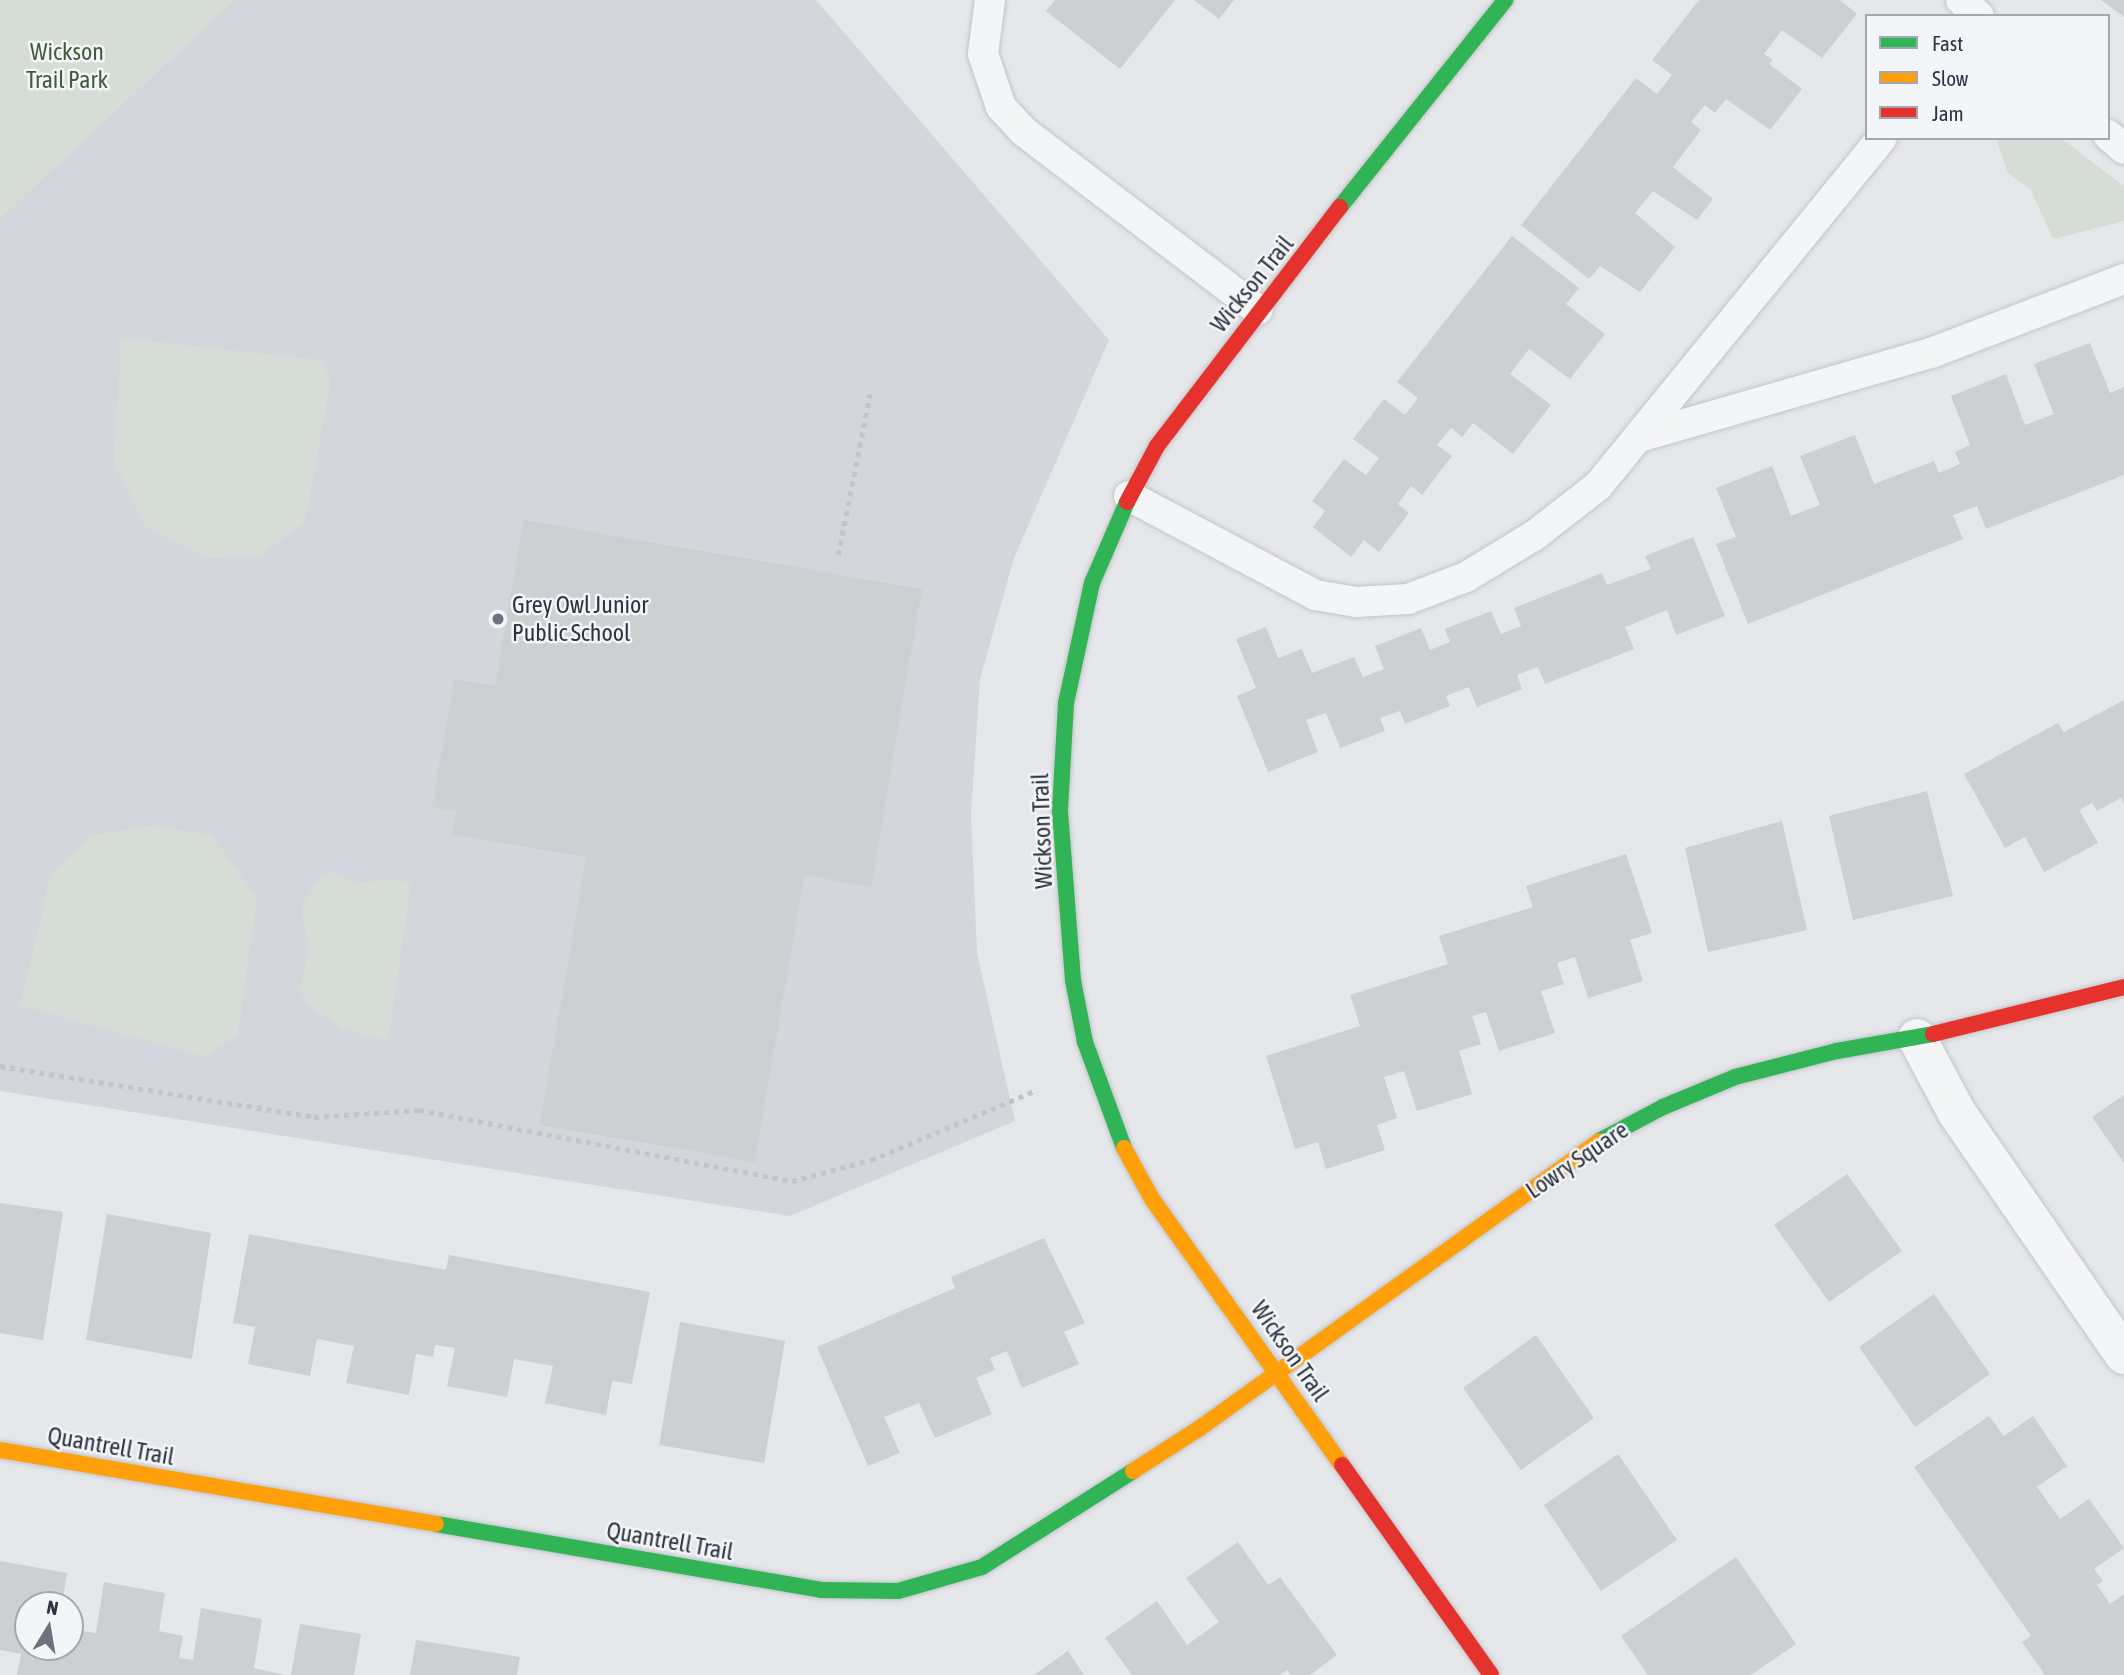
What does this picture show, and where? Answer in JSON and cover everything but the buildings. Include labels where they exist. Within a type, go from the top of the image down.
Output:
[{"type":"street","name":"Wickson Trail","points":[[1491,1675],[1152,1199],[1116,1132],[1085,1042],[1073,980],[1060,810],[1066,703],[1092,583],[1129,496],[1157,446],[1258,310],[1506,0]]},
{"type":"street","name":"Lowry Square","points":[[1277,1371],[1611,1133],[1735,1077],[1837,1051],[1917,1038],[2124,987]]},
{"type":"street","points":[[1917,1038],[1957,1113],[2124,1355]]},
{"type":"street","name":"Quantrell Trail","points":[[0,1450],[821,1590],[898,1591],[982,1567],[1200,1428],[1277,1371]]},
{"type":"lane","points":[[990,0],[983,54],[1002,107],[1023,131],[1258,310]]},
{"type":"lane","points":[[1961,0],[1977,14]]},
{"type":"lane","points":[[2110,137],[2124,149]]},
{"type":"lane","points":[[1129,496],[1315,595],[1356,602],[1408,599],[1466,577],[1535,535],[1598,486],[1643,436],[1880,140]]},
{"type":"lane","points":[[1643,436],[1930,353],[2124,279]]},
{"type":"path","points":[[838,555],[870,394]]},
{"type":"path","points":[[0,1066],[314,1117],[419,1110],[792,1181],[871,1160],[1034,1091]]},
{"type":"shaded area","name":"Grey Owl Junior Public School","points":[[234,0],[816,0],[1109,340],[1014,558],[980,679],[971,814],[977,953],[1015,1121],[790,1216],[0,1091],[0,218]]},
{"type":"green space","name":"Wickson Trail Park","points":[[0,0],[234,0],[0,218]]},
{"type":"green space","points":[[1997,140],[2064,140],[2124,186],[2124,221],[2053,239],[2031,190],[2008,173]]},
{"type":"green space","points":[[121,338],[321,360],[331,380],[305,523],[259,556],[210,558],[146,527],[114,461]]},
{"type":"green space","points":[[154,825],[212,836],[257,898],[238,1034],[206,1057],[20,1006],[51,874],[90,836]]},
{"type":"green space","points":[[334,872],[353,883],[398,879],[411,885],[388,1041],[344,1029],[313,1009],[299,991],[309,949],[301,906],[322,874]]},
{"type":"traffic: fast","points":[[1340,207],[1505,0]]},
{"type":"traffic: fast","points":[[1124,1148],[1085,1042],[1073,980],[1060,810],[1066,703],[1092,583],[1127,502]]},
{"type":"traffic: fast","points":[[1599,1141],[1663,1107],[1735,1077],[1837,1051],[1933,1034]]},
{"type":"traffic: fast","points":[[436,1524],[821,1590],[898,1591],[982,1567],[1133,1471]]},
{"type":"traffic: slow","points":[[1133,1471],[1200,1428],[1599,1141]]},
{"type":"traffic: slow","points":[[1124,1148],[1152,1199],[1342,1465]]},
{"type":"traffic: slow","points":[[0,1450],[436,1524]]},
{"type":"traffic: jam","points":[[1127,502],[1157,446],[1340,207]]},
{"type":"traffic: jam","points":[[1933,1034],[2124,987]]},
{"type":"traffic: jam","points":[[1342,1465],[1491,1675]]},
{"type":"place","name":"Grey Owl Junior Public School","points":[[498,619]]}]
